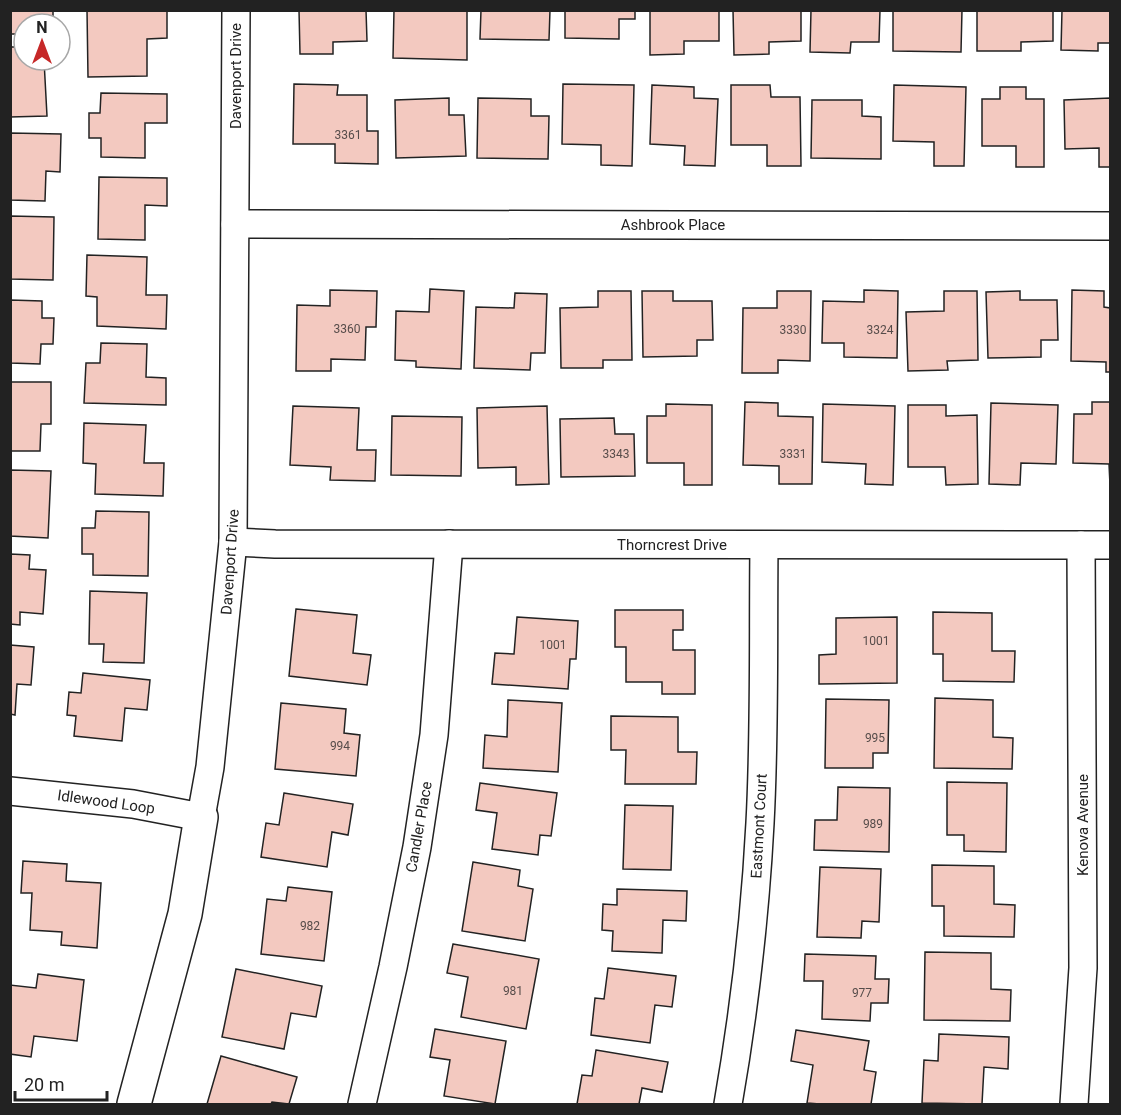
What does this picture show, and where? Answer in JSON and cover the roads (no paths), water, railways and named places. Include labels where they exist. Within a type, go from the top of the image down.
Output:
[{"type":"street","name":"Davenport Drive","points":[[134,1104],[185,914],[210,767],[233,542],[236,10]]},
{"type":"street","name":"Ashbrook Place","points":[[235,224],[1110,226]]},
{"type":"street","name":"Thorncrest Drive","points":[[233,542],[274,544],[1110,545]]},
{"type":"street","name":"Candler Place","points":[[362,1104],[417,847],[434,735],[448,544]]},
{"type":"street","name":"Eastmont Court","points":[[728,1104],[754,917],[760,822],[764,545]]},
{"type":"street","name":"Kenova Avenue","points":[[1074,1104],[1083,968],[1081,545]]},
{"type":"street","name":"Idlewood Loop","points":[[10,790],[133,804],[201,817]]}]
